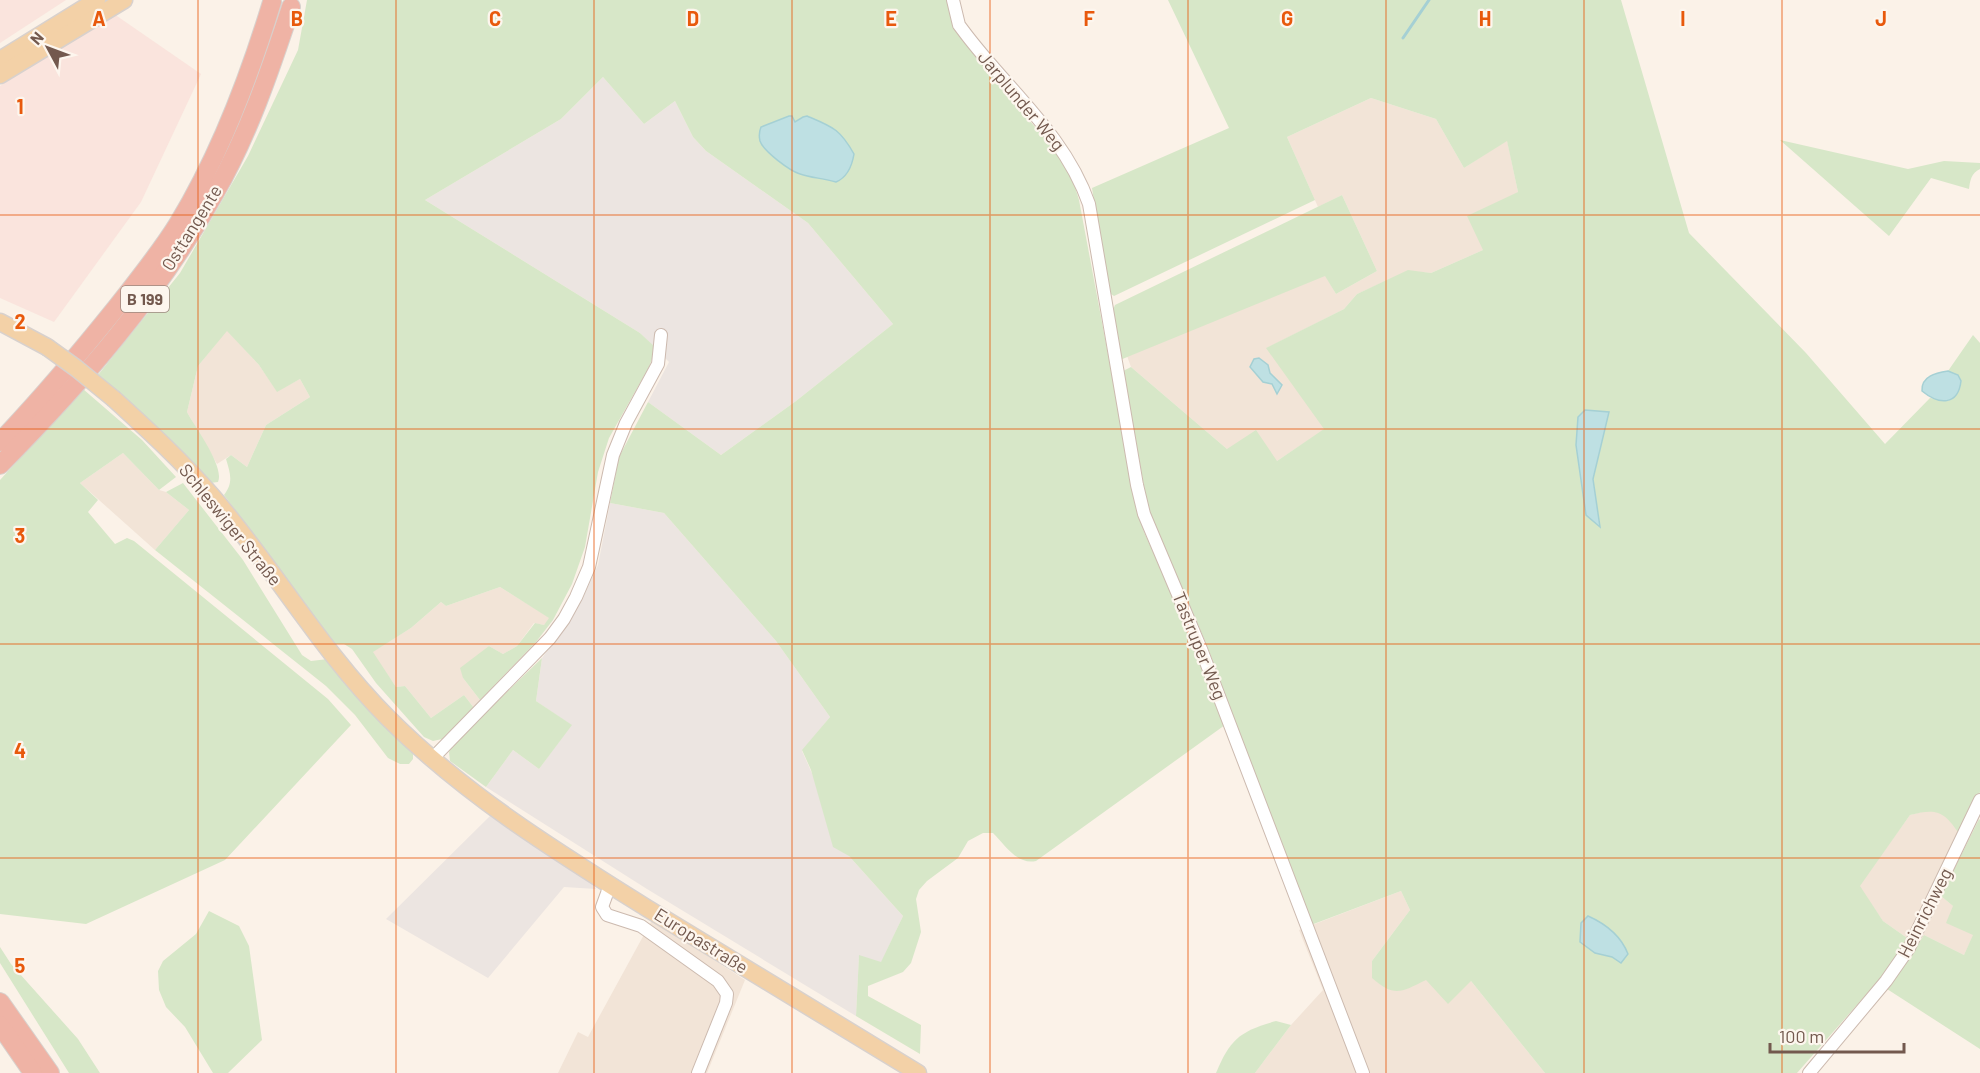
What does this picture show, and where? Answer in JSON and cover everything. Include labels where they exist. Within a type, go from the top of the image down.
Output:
[{"type":"highway","name":"Osttangente","points":[[32,421],[179,223],[238,103],[255,57],[270,1]]},
{"type":"highway","name":"Osttangente","points":[[32,421],[100,356],[167,271],[194,231],[216,192],[254,110],[292,4]]},
{"type":"highway","name":"B 199","points":[[0,440],[32,421]]},
{"type":"highway","name":"B 199","points":[[0,465],[32,421]]},
{"type":"highway","points":[[0,473],[32,421]]},
{"type":"highway","points":[[0,986],[30,1043]]},
{"type":"highway","points":[[0,1002],[50,1073]]},
{"type":"highway","points":[[0,1025],[33,1073]]},
{"type":"main road","points":[[0,60],[97,0]]},
{"type":"main road","points":[[0,75],[124,0]]},
{"type":"main road","points":[[270,1],[292,4]]},
{"type":"main road","name":"Schleswiger Straße","points":[[0,322],[47,347],[76,368],[158,439],[213,497],[327,648],[379,709],[431,760],[486,804]]},
{"type":"main road","name":"Europastraße","points":[[486,804],[752,974],[918,1073]]},
{"type":"street","name":"Jarplunder Weg","points":[[953,0],[959,25],[1067,156],[1081,181],[1089,204]]},
{"type":"street","name":"Tastruper Weg","points":[[1089,204],[1137,485],[1144,514],[1201,649],[1363,1073]]},
{"type":"street","points":[[431,760],[550,638],[576,597],[588,567],[613,455],[626,423],[658,364],[661,335]]},
{"type":"street","name":"Heinrichweg","points":[[1809,1073],[1886,981],[1909,948],[1980,800]]},
{"type":"street","points":[[610,885],[602,907],[607,915],[641,926],[660,938],[718,981],[727,994],[726,1004],[698,1073]]},
{"type":"shaded area","points":[[0,0],[66,0],[0,43]]},
{"type":"shaded area","points":[[114,14],[201,74],[141,202],[54,322],[0,298],[0,86]]},
{"type":"shaded area","points":[[603,77],[644,124],[675,101],[693,137],[706,151],[808,223],[893,324],[796,401],[721,455],[648,402],[669,362],[640,333],[425,200],[561,119]]},
{"type":"shaded area","points":[[1371,98],[1436,119],[1464,168],[1507,140],[1518,192],[1483,250],[1431,273],[1408,271],[1357,294],[1344,309],[1267,348],[1325,429],[1277,461],[1227,449],[1131,367],[1127,356],[1325,275],[1336,294],[1377,271],[1342,195],[1318,207],[1287,137]]},
{"type":"shaded area","points":[[227,330],[259,365],[277,391],[300,379],[310,397],[266,425],[247,467],[231,455],[217,464],[187,412],[198,366]]},
{"type":"shaded area","points":[[123,453],[159,490],[166,492],[189,510],[155,550],[80,483]]},
{"type":"shaded area","points":[[610,503],[664,513],[776,641],[830,717],[802,751],[849,856],[903,916],[881,963],[859,956],[856,1016],[647,889],[486,787],[513,750],[539,769],[571,725],[536,701],[542,658],[570,619],[598,565]]},
{"type":"shaded area","points":[[500,587],[550,618],[544,625],[534,623],[517,646],[503,654],[489,646],[463,678],[480,700],[474,708],[464,695],[431,718],[405,686],[396,687],[372,652],[411,628],[441,602],[446,606]]},
{"type":"shaded area","points":[[1929,810],[1940,812],[1951,821],[1960,834],[1969,839],[1941,896],[1953,906],[1974,935],[1964,955],[1924,935],[1918,944],[1910,940],[1883,921],[1859,886],[1910,815]]},
{"type":"shaded area","points":[[490,816],[590,880],[596,889],[564,887],[488,978],[386,919]]},
{"type":"shaded area","points":[[1401,891],[1410,910],[1372,961],[1426,980],[1471,981],[1545,1073],[1255,1073],[1291,1025],[1323,990],[1299,930]]},
{"type":"shaded area","points":[[652,920],[745,980],[707,1073],[558,1073],[578,1032],[588,1037]]},
{"type":"green space","points":[[307,0],[948,0],[953,26],[1053,148],[1072,177],[1079,200],[1135,498],[1144,532],[1198,651],[1225,725],[1036,861],[1017,857],[993,833],[983,833],[968,841],[958,858],[927,881],[919,890],[916,899],[921,932],[911,963],[903,972],[868,986],[868,996],[921,1025],[920,1054],[856,1016],[859,955],[881,962],[903,916],[849,856],[833,847],[811,770],[802,750],[830,717],[776,641],[664,513],[610,503],[619,457],[648,402],[721,455],[796,401],[893,324],[808,223],[706,151],[693,137],[675,101],[644,124],[603,77],[561,119],[425,200],[640,333],[656,348],[649,367],[609,438],[598,472],[585,547],[572,584],[553,620],[536,642],[480,700],[463,678],[460,668],[489,646],[503,654],[517,646],[535,623],[544,625],[549,618],[500,587],[446,606],[441,602],[411,628],[373,652],[396,687],[405,686],[431,718],[464,695],[474,708],[442,739],[433,741],[424,737],[376,683],[352,649],[344,644],[335,644],[224,495],[230,482],[226,459],[231,455],[247,467],[266,425],[310,397],[300,379],[277,392],[259,365],[227,331],[198,366],[187,412],[217,467],[218,482],[210,483],[157,428],[98,375],[180,273],[248,156],[298,50]],"holes":[[[792,116],[795,122],[803,117],[836,182],[821,177],[800,175],[784,119]]]},
{"type":"green space","points":[[1168,0],[1621,0],[1689,233],[1806,353],[1885,444],[1930,398],[1949,401],[1958,375],[1948,371],[1973,335],[1980,343],[1980,792],[1960,835],[1939,813],[1927,812],[1910,815],[1860,886],[1883,921],[1910,940],[1878,981],[1797,1073],[1545,1073],[1471,981],[1448,1004],[1426,980],[1404,990],[1393,991],[1372,978],[1372,961],[1410,910],[1401,891],[1311,925],[1206,643],[1149,513],[1123,371],[1131,367],[1227,449],[1256,430],[1277,461],[1324,429],[1266,348],[1344,309],[1357,294],[1408,270],[1431,273],[1483,250],[1467,216],[1518,192],[1507,141],[1464,168],[1436,119],[1371,98],[1287,137],[1315,200],[1114,296],[1108,292],[1092,188],[1229,128]],"holes":[[[1585,410],[1609,412],[1593,479],[1600,526],[1578,417]]]},
{"type":"green space","points":[[1780,140],[1908,169],[1944,161],[1980,163],[1980,169],[1973,175],[1969,189],[1931,178],[1889,236]]},
{"type":"green space","points":[[1342,195],[1377,271],[1336,294],[1325,276],[1120,360],[1111,315],[1115,305]]},
{"type":"green space","points":[[83,389],[142,440],[176,477],[159,490],[123,453],[80,483],[98,500],[88,512],[115,544],[127,538],[134,541],[328,699],[351,725],[225,860],[86,924],[0,914],[0,480]]},
{"type":"green space","points":[[183,483],[243,560],[302,655],[311,661],[328,659],[413,750],[413,759],[409,764],[400,764],[388,758],[355,715],[326,686],[155,550],[189,510],[166,492]]},
{"type":"green space","points":[[542,658],[536,701],[572,725],[539,769],[513,750],[486,787],[450,761],[449,752],[454,743]]},
{"type":"green space","points":[[1979,819],[1980,1049],[1887,989],[1924,935],[1964,955],[1973,935],[1946,923],[1953,906],[1941,896]]},
{"type":"green space","points":[[209,911],[239,926],[249,946],[262,1040],[228,1073],[213,1073],[185,1027],[166,1007],[159,990],[158,971],[163,961],[196,934]]},
{"type":"green space","points":[[0,947],[11,964],[78,1039],[100,1073],[69,1073],[0,963]]},
{"type":"green space","points":[[1276,1021],[1291,1025],[1255,1073],[1216,1073],[1226,1052],[1238,1038],[1253,1029]]},
{"type":"water","points":[[792,116],[795,122],[807,116],[830,126],[840,134],[854,154],[851,167],[844,177],[836,182],[800,174],[784,165],[766,150],[760,141],[761,127]]},
{"type":"water","points":[[1259,358],[1268,365],[1270,373],[1282,385],[1277,394],[1272,384],[1263,382],[1250,367],[1254,359]]},
{"type":"water","points":[[1948,371],[1958,375],[1961,381],[1952,399],[1941,401],[1922,391],[1922,386],[1927,379],[1934,374]]},
{"type":"water","points":[[1585,410],[1609,412],[1593,479],[1600,527],[1586,515],[1576,445],[1578,417]]},
{"type":"water","points":[[1588,916],[1617,936],[1628,954],[1621,963],[1612,957],[1595,953],[1580,942],[1581,923]]},
{"type":"waterway","points":[[1403,38],[1429,0]]}]
